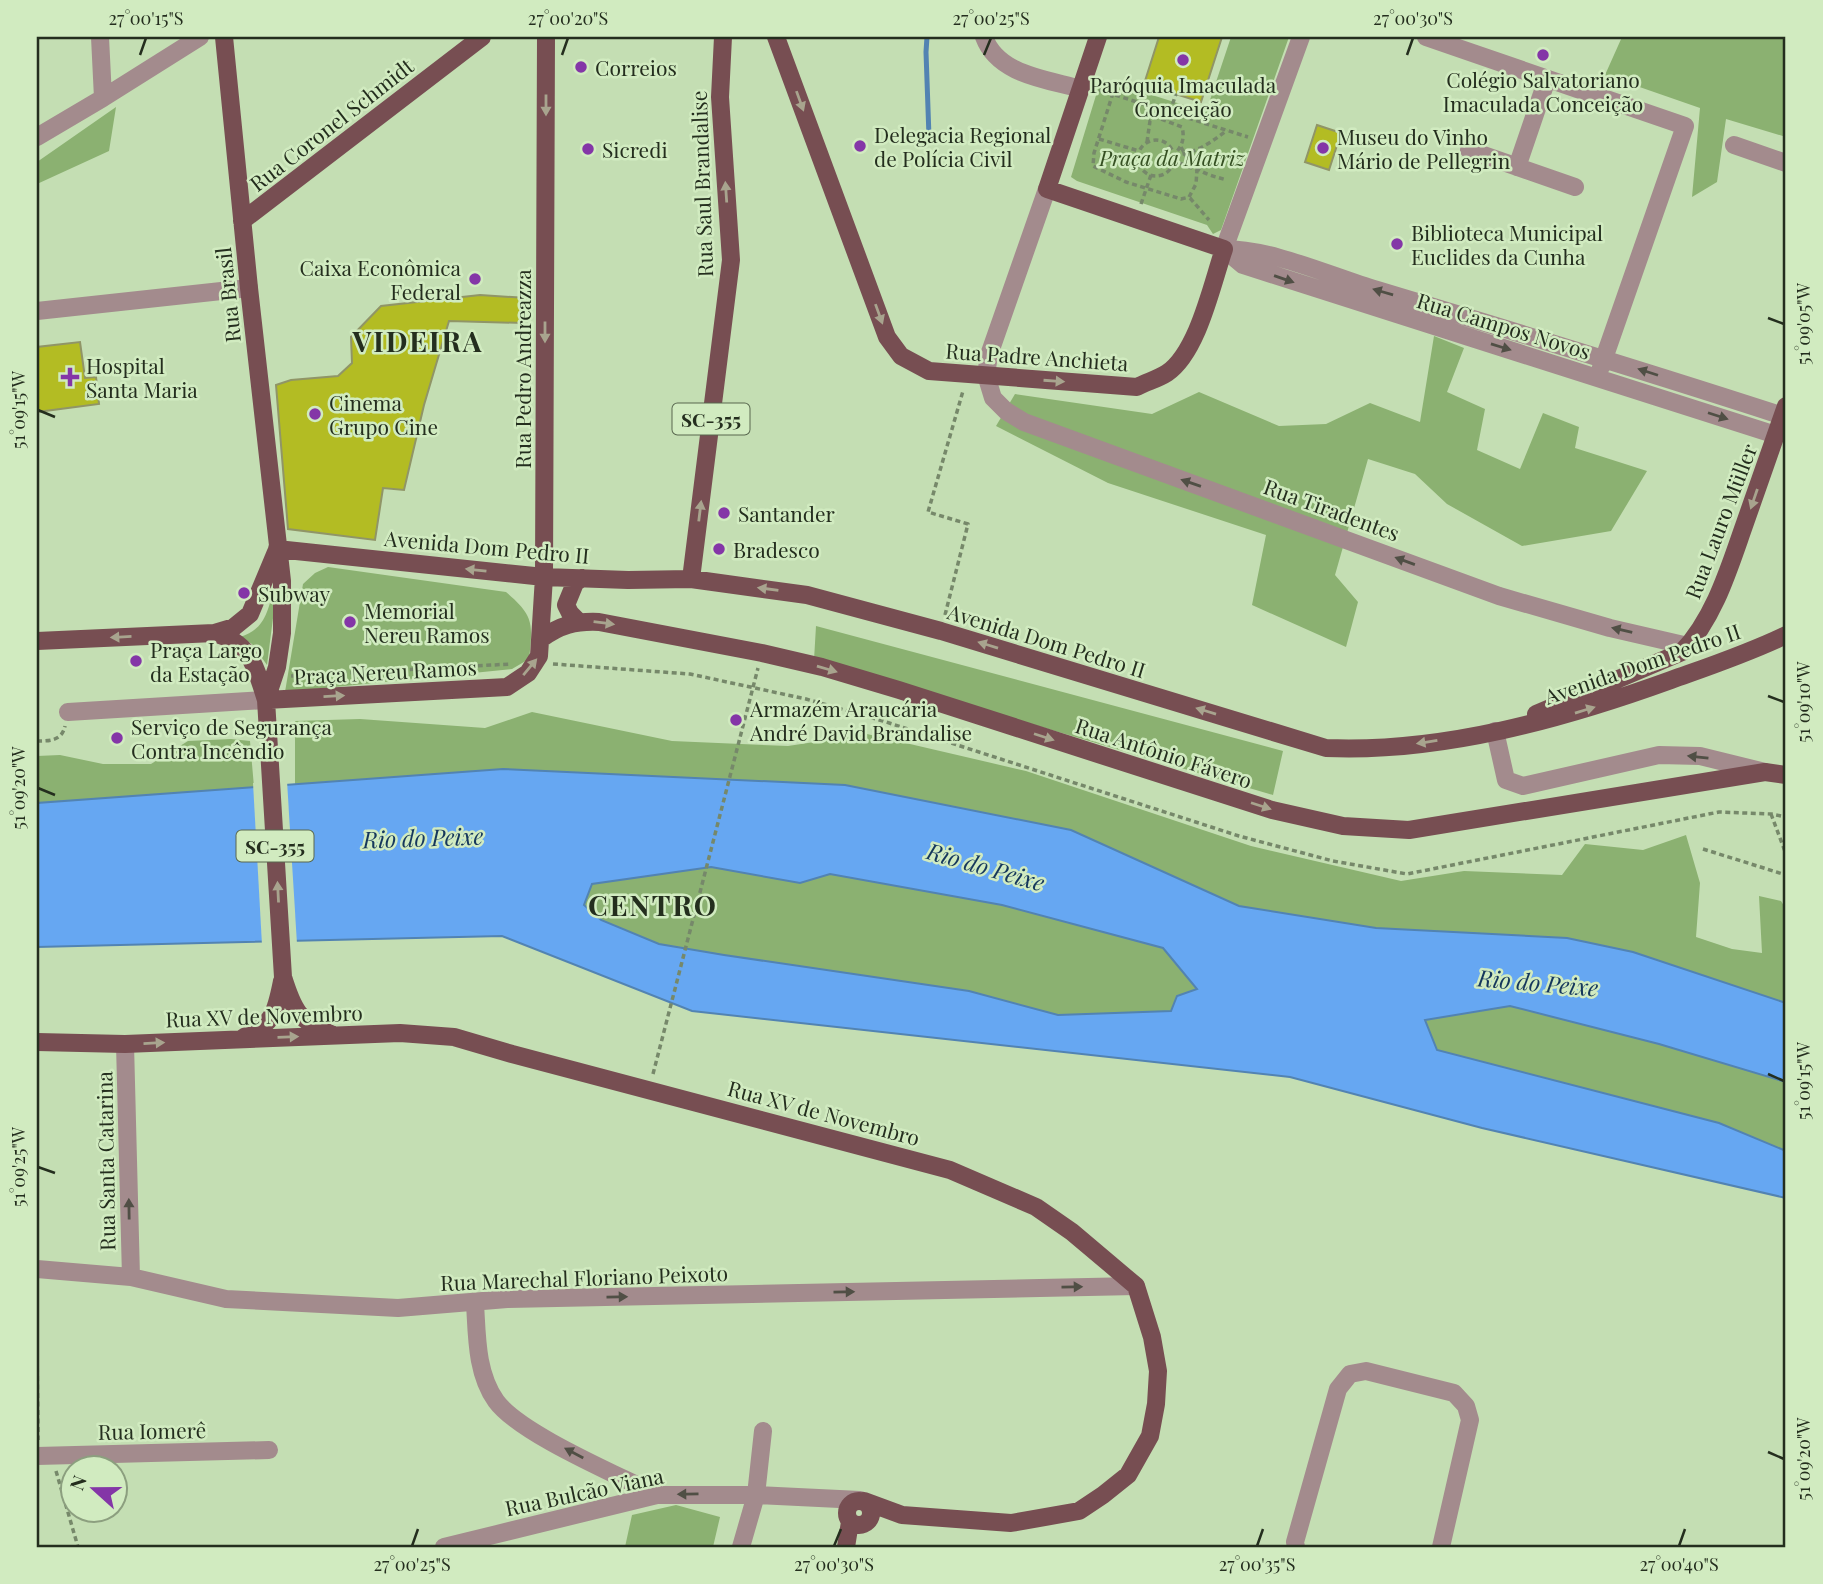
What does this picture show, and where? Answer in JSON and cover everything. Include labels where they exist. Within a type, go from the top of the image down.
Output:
[{"type":"main road","name":"Rua Brasil","points":[[225,37],[277,549]]},
{"type":"main road","name":"Rua Coronel Schmidt","points":[[242,221],[482,37]]},
{"type":"main road","name":"Rua Pedro Andreazza","points":[[536,663],[541,639],[544,577],[546,37]]},
{"type":"main road","name":"Rua Saul Brandalise","points":[[691,579],[731,260],[720,97],[723,37]]},
{"type":"main road","name":"Rua Padre Anchieta","points":[[776,37],[887,337],[901,356],[929,371],[1137,387],[1168,372],[1184,355],[1197,327],[1224,249]]},
{"type":"main road","points":[[1047,189],[1098,37]]},
{"type":"main road","name":"Rua Campos Novos","points":[[1047,189],[1224,249]]},
{"type":"main road","name":"Rua Lauro Müller","points":[[1495,731],[1682,652],[1688,646],[1707,618],[1726,579],[1784,411]]},
{"type":"main road","name":"Avenida Dom Pedro II","points":[[277,549],[544,577],[691,579],[807,595],[941,631],[1326,748],[1365,750],[1495,731],[1570,715],[1751,651],[1786,635]]},
{"type":"main road","points":[[37,641],[214,633],[234,627],[250,614],[277,549]]},
{"type":"main road","name":"SC-355","points":[[242,1038],[257,1031],[275,1013],[282,968],[268,733],[282,633],[282,581],[277,549]]},
{"type":"main road","points":[[541,639],[556,629],[578,621],[566,605],[575,583],[582,578]]},
{"type":"main road","name":"Rua Antônio Fávero","points":[[578,621],[629,626],[762,653],[899,690],[1272,810],[1343,826],[1409,830],[1765,772],[1786,775]]},
{"type":"main road","points":[[214,633],[231,638],[247,653],[272,700]]},
{"type":"main road","name":"Praça Nereu Ramos","points":[[272,700],[507,687],[528,673],[536,663]]},
{"type":"main road","points":[[282,968],[298,1016],[313,1027],[334,1035]]},
{"type":"main road","name":"Rua XV de Novembro","points":[[37,1042],[125,1044],[400,1033],[454,1037],[950,1170],[1036,1207],[1072,1232],[1136,1286]]},
{"type":"main road","points":[[856,1522],[902,1515],[1011,1523],[1049,1517],[1079,1511],[1128,1475],[1150,1436],[1158,1371],[1152,1337],[1136,1286]]},
{"type":"main road","points":[[848,1547],[856,1522],[849,1506],[862,1501]]},
{"type":"main road","name":"Rua Bulcão Viana","points":[[862,1501],[902,1515]]},
{"type":"street","points":[[100,37],[103,98]]},
{"type":"street","points":[[37,137],[200,37]]},
{"type":"street","points":[[984,37],[988,48],[998,60],[1020,72],[1081,89]]},
{"type":"street","points":[[1224,249],[1301,37]]},
{"type":"street","points":[[1426,37],[1685,126],[1598,377]]},
{"type":"street","points":[[1517,167],[1547,79]]},
{"type":"street","points":[[1734,145],[1786,163]]},
{"type":"street","points":[[1469,150],[1575,187]]},
{"type":"street","points":[[977,375],[989,355],[1047,189]]},
{"type":"street","name":"Rua Campos Novos","points":[[1224,249],[1248,249],[1364,287],[1784,411]]},
{"type":"street","name":"Rua Campos Novos","points":[[1224,249],[1243,265],[1776,435]]},
{"type":"street","points":[[37,311],[249,288]]},
{"type":"street","name":"Rua Tiradentes","points":[[977,375],[1006,411],[1024,422],[1499,596],[1610,628],[1688,646]]},
{"type":"street","points":[[68,712],[272,700]]},
{"type":"street","points":[[1495,731],[1506,780],[1524,786],[1659,755],[1700,755],[1765,772]]},
{"type":"street","name":"Rua Santa Catarina","points":[[125,1044],[131,1277]]},
{"type":"street","name":"Rua Marechal Floriano Peixoto","points":[[37,1269],[131,1277],[226,1299],[398,1308],[520,1298],[1136,1286]]},
{"type":"street","points":[[475,1303],[478,1352],[496,1401],[519,1423],[580,1457],[657,1494]]},
{"type":"street","points":[[1296,1547],[1295,1542],[1338,1389],[1350,1374],[1366,1371],[1454,1393],[1466,1406],[1469,1420],[1441,1547]]},
{"type":"street","points":[[741,1547],[756,1495],[763,1431]]},
{"type":"street","name":"Rua Iomerê","points":[[42,1456],[269,1450]]},
{"type":"street","name":"Rua Bulcão Viana","points":[[444,1547],[657,1494],[756,1495],[862,1501]]},
{"type":"street","name":"Rua Bulcão Viana","points":[[819,1499],[856,1522]]},
{"type":"path","points":[[1081,89],[1113,93],[1263,142]]},
{"type":"path","points":[[1113,93],[1094,152],[1093,166],[1111,176],[1146,188],[1181,199],[1189,198]]},
{"type":"path","points":[[1167,120],[1176,94]]},
{"type":"path","points":[[1147,142],[1150,121],[1156,117],[1182,127],[1184,136],[1181,147],[1174,155]]},
{"type":"path","points":[[1174,155],[1185,155],[1213,142],[1227,130]]},
{"type":"path","points":[[1099,139],[1139,151]]},
{"type":"path","points":[[1152,140],[1164,142],[1172,150],[1174,161],[1168,172],[1151,175],[1141,169],[1139,151],[1152,140]]},
{"type":"path","points":[[1181,147],[1197,170],[1196,184],[1189,198]]},
{"type":"path","points":[[1174,161],[1227,180]]},
{"type":"path","points":[[1143,199],[1151,175]]},
{"type":"path","points":[[1189,198],[1209,220]]},
{"type":"path","points":[[941,631],[968,524],[928,512],[977,375]]},
{"type":"path","points":[[649,1090],[762,653]]},
{"type":"path","points":[[272,700],[284,676],[536,663],[598,665],[690,674],[754,686],[883,721],[1239,836],[1333,861],[1408,874],[1719,812],[1786,817]]},
{"type":"path","points":[[1771,814],[1786,854]]},
{"type":"path","points":[[1703,849],[1786,875]]},
{"type":"path","points":[[37,1342],[42,1456],[78,1547]]},
{"type":"green space","name":"Praça da Matriz","points":[[1231,37],[1289,37],[1221,230],[1213,234],[1207,225],[1071,177],[1101,79],[1206,112]]},
{"type":"green space","points":[[1622,37],[1786,37],[1786,137],[1726,119],[1717,182],[1692,197],[1700,108],[1605,75]]},
{"type":"green space","points":[[116,107],[109,151],[37,184],[37,162]]},
{"type":"green space","points":[[1434,336],[1464,348],[1447,392],[1485,409],[1477,450],[1520,469],[1543,413],[1579,427],[1575,448],[1647,471],[1611,531],[1522,546],[1447,504],[1415,474],[1368,459],[1335,575],[1358,602],[1346,647],[1252,605],[1266,535],[1108,483],[996,426],[1015,394],[1152,414],[1199,392],[1279,426],[1326,424],[1370,403],[1420,422]]},
{"type":"green space","points":[[328,567],[506,592],[527,614],[530,621],[529,659],[512,669],[285,692],[303,584],[315,573]]},
{"type":"green space","points":[[275,587],[267,665],[252,644],[240,637],[249,634],[260,624]]},
{"type":"green space","points":[[816,626],[1283,751],[1273,795],[814,660]]},
{"type":"green space","points":[[532,712],[672,741],[788,746],[867,734],[1026,771],[1251,846],[1401,881],[1464,871],[1562,875],[1585,844],[1643,850],[1686,835],[1700,883],[1696,937],[1732,949],[1762,953],[1759,896],[1781,901],[1786,909],[1786,1003],[1633,952],[1376,928],[1239,906],[1071,830],[845,785],[503,769],[295,784],[295,721],[360,719],[485,728]]},
{"type":"green space","points":[[188,741],[250,741],[254,787],[37,803],[37,756],[60,755],[103,764],[151,764]]},
{"type":"green space","points":[[711,867],[799,883],[830,874],[1002,905],[1163,948],[1197,989],[1171,1011],[1058,1015],[969,991],[659,944],[601,920],[583,905],[591,884]]},
{"type":"green space","points":[[1510,1006],[1659,1044],[1786,1082],[1786,1151],[1719,1123],[1437,1050],[1425,1020]]},
{"type":"green space","points":[[676,1505],[720,1517],[713,1547],[625,1547],[632,1515]]},
{"type":"water","name":"Rio do Peixe","points":[[503,769],[845,785],[1071,830],[1239,906],[1376,928],[1567,938],[1633,952],[1786,1003],[1786,1082],[1659,1044],[1510,1006],[1425,1020],[1437,1050],[1719,1123],[1786,1151],[1786,1198],[1482,1128],[1290,1077],[692,1011],[502,936],[37,947],[37,803]],"holes":[[[711,867],[800,883],[830,874],[1002,905],[1163,948],[1197,989],[1177,996],[1171,1011],[1058,1015],[969,991],[659,944],[601,920],[584,905],[592,884]]]},
{"type":"pier","points":[[287,781],[297,944],[262,945],[253,783]]},
{"type":"building","name":"Paróquia Imaculada Conceição","points":[[1159,37],[1222,37],[1201,102],[1144,84]]},
{"type":"building","name":"Museu do Vinho Mário de Pellegrin","points":[[1317,125],[1341,133],[1329,170],[1305,162]]},
{"type":"building","points":[[480,295],[527,298],[523,323],[449,321],[424,405],[404,490],[383,488],[375,540],[288,529],[276,385],[291,380],[338,376],[352,363],[351,337],[381,306]]},
{"type":"building","name":"Hospital Santa Maria","points":[[80,342],[85,378],[96,377],[99,404],[37,412],[37,347]]},
{"type":"waterway","points":[[927,37],[929,137]]},
{"type":"place","name":"Colégio Salvatoriano Imaculada Conceição","points":[[1543,55]]},
{"type":"place","name":"Paróquia Imaculada Conceição","points":[[1183,60]]},
{"type":"place","name":"Correios","points":[[581,67]]},
{"type":"place","name":"Delegacia Regional de Polícia Civil","points":[[860,146]]},
{"type":"place","name":"Museu do Vinho Mário de Pellegrin","points":[[1323,148]]},
{"type":"place","name":"Sicredi","points":[[588,149]]},
{"type":"place","name":"Biblioteca Municipal Euclides da Cunha","points":[[1397,244]]},
{"type":"place","name":"Caixa Econômica Federal","points":[[475,279]]},
{"type":"place","name":"Hospital Santa Maria","points":[[70,377]]},
{"type":"place","name":"Cinema Grupo Cine","points":[[315,414]]},
{"type":"place","name":"Santander","points":[[724,513]]},
{"type":"place","name":"Bradesco","points":[[719,549]]},
{"type":"place","name":"Subway","points":[[244,593]]},
{"type":"place","name":"Memorial Nereu Ramos","points":[[350,622]]},
{"type":"place","name":"Praça Largo da Estação","points":[[136,661]]},
{"type":"place","name":"Armazém Araucária André David Brandalise","points":[[736,720]]},
{"type":"place","name":"Serviço de Segurança Contra Incêndio","points":[[117,738]]},
{"type":"district","name":"VIDEIRA","points":[[418,340]]},
{"type":"district","name":"CENTRO","points":[[653,904]]}]
